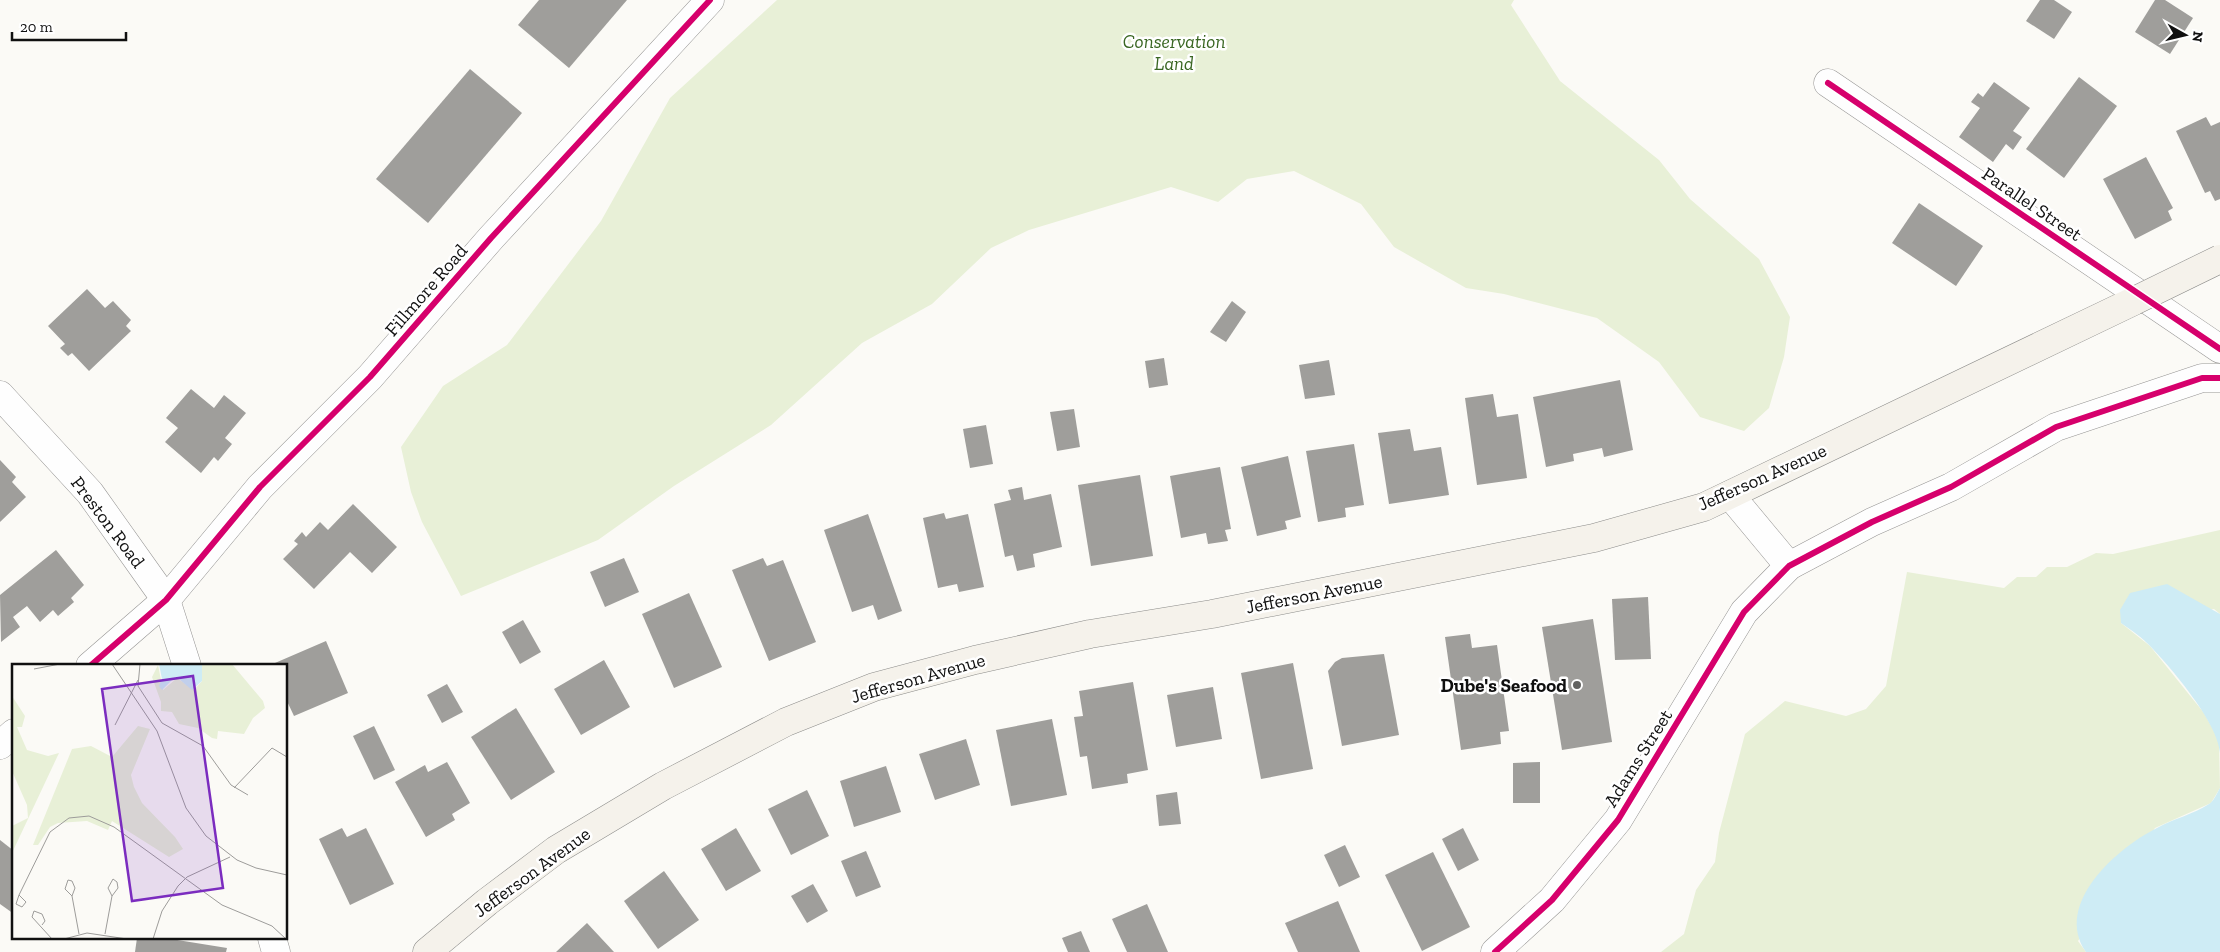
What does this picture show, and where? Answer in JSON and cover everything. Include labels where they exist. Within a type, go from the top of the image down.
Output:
[{"type":"main road","name":"Jefferson Avenue","points":[[427,952],[487,902],[556,850],[663,786],[786,722],[874,687],[976,660],[1090,634],[1212,614],[1594,538],[1704,507],[2220,259]]},
{"type":"street","name":"Fillmore Road","points":[[92,664],[166,600],[260,487],[370,376],[491,238],[710,0]]},
{"type":"street","name":"Parallel Street","points":[[1828,83],[2220,349]]},
{"type":"street","points":[[1730,495],[1788,566],[1872,522],[1950,487],[2056,427],[2137,398],[2202,378],[2220,378]]},
{"type":"street","name":"Preston Road","points":[[0,395],[90,493],[166,600],[186,664]]},
{"type":"street","name":"Adams Street","points":[[1495,952],[1552,900],[1618,820],[1744,612],[1788,566]]},
{"type":"street","points":[[0,745],[12,735]]},
{"type":"green space","name":"Conservation Land","points":[[777,0],[1514,0],[1511,5],[1560,81],[1659,160],[1690,199],[1759,259],[1790,317],[1784,357],[1769,408],[1744,431],[1700,417],[1659,362],[1597,318],[1504,294],[1466,288],[1394,247],[1361,204],[1294,171],[1247,179],[1218,202],[1171,187],[1029,230],[991,248],[932,304],[862,343],[771,425],[674,486],[598,540],[461,596],[422,522],[411,492],[401,447],[443,386],[507,345],[601,221],[670,98]]},
{"type":"green space","points":[[2220,530],[2220,614],[2214,609],[2121,623],[2150,646],[2204,713],[2219,740],[2220,788],[2211,803],[2155,828],[2078,941],[2086,952],[1661,952],[1684,934],[1696,890],[1715,862],[1719,833],[1745,734],[1785,701],[1846,716],[1866,709],[1886,686],[1907,572],[2004,588],[2017,577],[2036,577],[2047,567],[2067,567],[2096,553],[2113,554]]},
{"type":"water","points":[[2167,584],[2220,614],[2220,753],[2211,727],[2193,697],[2148,644],[2121,623],[2120,610],[2130,593]]},
{"type":"water","points":[[2220,788],[2220,952],[2086,952],[2078,934],[2078,915],[2083,897],[2094,879],[2124,849],[2157,828],[2209,804]]},
{"type":"building","points":[[539,0],[627,0],[569,68],[518,25]]},
{"type":"building","points":[[2040,0],[2054,0],[2072,12],[2054,39],[2026,21]]},
{"type":"building","points":[[2155,0],[2165,0],[2193,18],[2170,54],[2135,32]]},
{"type":"building","points":[[470,69],[522,113],[428,223],[376,179]]},
{"type":"building","points":[[2079,77],[2117,106],[2064,178],[2026,149]]},
{"type":"building","points":[[1994,82],[2030,108],[2013,131],[2022,137],[2013,150],[2006,144],[1993,162],[1959,137],[1980,108],[1971,102],[1978,93],[1983,97]]},
{"type":"building","points":[[2206,117],[2211,126],[2220,122],[2220,199],[2215,201],[2210,191],[2205,193],[2176,131]]},
{"type":"building","points":[[2146,157],[2173,208],[2168,211],[2172,220],[2135,239],[2103,179]]},
{"type":"building","points":[[1919,203],[1983,246],[1956,286],[1892,243]]},
{"type":"building","points":[[87,289],[105,308],[113,301],[131,320],[126,326],[131,331],[89,371],[72,353],[68,356],[60,348],[65,344],[48,326]]},
{"type":"building","points":[[1232,301],[1246,312],[1226,342],[1210,332]]},
{"type":"building","points":[[1164,358],[1168,385],[1149,388],[1145,361]]},
{"type":"building","points":[[1329,360],[1335,395],[1305,399],[1299,365]]},
{"type":"building","points":[[1620,380],[1633,450],[1604,457],[1602,448],[1573,454],[1574,461],[1546,467],[1533,397]]},
{"type":"building","points":[[191,389],[214,408],[224,395],[246,413],[225,438],[232,444],[218,461],[214,457],[201,473],[165,442],[178,428],[166,418]]},
{"type":"building","points":[[1493,394],[1497,417],[1518,414],[1527,478],[1477,485],[1465,398]]},
{"type":"building","points":[[1074,409],[1080,447],[1057,451],[1050,412]]},
{"type":"building","points":[[986,425],[993,464],[970,468],[963,429]]},
{"type":"building","points":[[1410,429],[1414,451],[1441,447],[1449,495],[1389,504],[1378,433]]},
{"type":"building","points":[[1354,444],[1364,505],[1345,508],[1346,517],[1318,522],[1306,451]]},
{"type":"building","points":[[1288,456],[1301,517],[1285,521],[1287,529],[1257,536],[1241,467]]},
{"type":"building","points":[[0,460],[16,477],[12,482],[26,497],[0,522]]},
{"type":"building","points":[[1220,467],[1231,529],[1225,530],[1228,541],[1208,544],[1206,533],[1181,538],[1170,476]]},
{"type":"building","points":[[1140,475],[1153,556],[1091,566],[1078,485]]},
{"type":"building","points":[[1022,487],[1024,500],[1051,494],[1062,547],[1033,554],[1035,567],[1017,571],[1013,555],[1005,557],[994,504],[1011,500],[1008,490]]},
{"type":"building","points":[[353,504],[397,547],[372,573],[350,552],[314,589],[283,559],[298,544],[294,541],[302,532],[306,537],[320,522],[328,530]]},
{"type":"building","points":[[944,513],[946,519],[968,514],[984,587],[959,592],[957,584],[938,588],[923,518]]},
{"type":"building","points":[[868,514],[902,611],[878,620],[873,605],[852,612],[824,530]]},
{"type":"building","points":[[56,550],[84,585],[71,598],[74,602],[58,616],[53,610],[40,622],[27,606],[13,617],[20,627],[1,642],[0,595]]},
{"type":"building","points":[[624,558],[639,592],[605,607],[590,572]]},
{"type":"building","points":[[763,558],[767,566],[783,560],[816,642],[769,661],[732,570]]},
{"type":"building","points":[[689,593],[722,667],[674,688],[642,614]]},
{"type":"building","points":[[1648,597],[1651,659],[1615,660],[1612,599]]},
{"type":"building","name":"Dube's Seafood","points":[[1593,619],[1612,742],[1562,750],[1542,627]]},
{"type":"building","points":[[523,620],[541,652],[520,664],[502,632]]},
{"type":"building","points":[[1470,634],[1472,648],[1497,645],[1509,731],[1500,732],[1501,744],[1461,750],[1445,637]]},
{"type":"building","points":[[326,641],[348,693],[294,716],[288,703],[288,664],[273,664]]},
{"type":"building","points":[[1384,654],[1399,735],[1342,746],[1328,671],[1335,662],[1342,658]]},
{"type":"building","points":[[604,660],[630,707],[581,735],[554,689]]},
{"type":"building","points":[[1293,663],[1313,769],[1261,779],[1241,673]]},
{"type":"building","points":[[1133,682],[1148,770],[1127,774],[1128,783],[1092,789],[1087,756],[1080,757],[1074,717],[1083,716],[1079,691]]},
{"type":"building","points":[[447,684],[463,712],[442,723],[427,695]]},
{"type":"building","points":[[1213,687],[1222,739],[1176,747],[1167,695]]},
{"type":"building","points":[[516,708],[555,772],[511,800],[471,737]]},
{"type":"building","points":[[1052,719],[1067,795],[1011,806],[996,730]]},
{"type":"building","points":[[374,726],[395,770],[374,780],[353,736]]},
{"type":"building","points":[[966,739],[980,785],[935,800],[919,754]]},
{"type":"building","points":[[447,762],[470,803],[452,814],[455,820],[426,837],[395,782],[425,765],[428,772]]},
{"type":"building","points":[[1540,762],[1540,803],[1513,803],[1513,763]]},
{"type":"building","points":[[886,766],[901,812],[854,827],[840,781]]},
{"type":"building","points":[[807,790],[829,836],[791,855],[768,809]]},
{"type":"building","points":[[1177,792],[1181,824],[1159,826],[1156,795]]},
{"type":"building","points":[[342,828],[347,837],[366,828],[394,884],[350,905],[319,839]]},
{"type":"building","points":[[736,828],[761,871],[726,891],[701,849]]},
{"type":"building","points":[[1463,828],[1479,860],[1458,871],[1442,839]]},
{"type":"building","points":[[0,840],[12,849],[12,913],[0,904]]},
{"type":"building","points":[[1345,845],[1360,877],[1339,887],[1324,855]]},
{"type":"building","points":[[866,851],[881,887],[856,897],[841,861]]},
{"type":"building","points":[[1433,852],[1470,927],[1422,951],[1385,875]]},
{"type":"building","points":[[664,871],[699,920],[658,949],[624,901]]},
{"type":"building","points":[[813,884],[828,911],[807,923],[791,896]]},
{"type":"building","points":[[1338,901],[1360,952],[1298,952],[1285,923]]},
{"type":"building","points":[[1147,904],[1168,952],[1127,952],[1112,919]]},
{"type":"building","points":[[587,923],[614,952],[556,952]]},
{"type":"building","points":[[1081,931],[1090,952],[1068,952],[1062,938]]},
{"type":"building","points":[[137,940],[177,940],[227,948],[226,952],[135,952]]},
{"type":"cycle path","points":[[92,664],[166,600],[260,487],[370,377],[491,238],[710,0]]},
{"type":"cycle path","points":[[1828,83],[2220,349]]},
{"type":"cycle path","points":[[1495,952],[1552,900],[1618,820],[1744,612],[1789,566],[1872,522],[1951,487],[2056,427],[2202,378],[2220,378]]},
{"type":"place","name":"Dube's Seafood","points":[[1577,685]]}]
